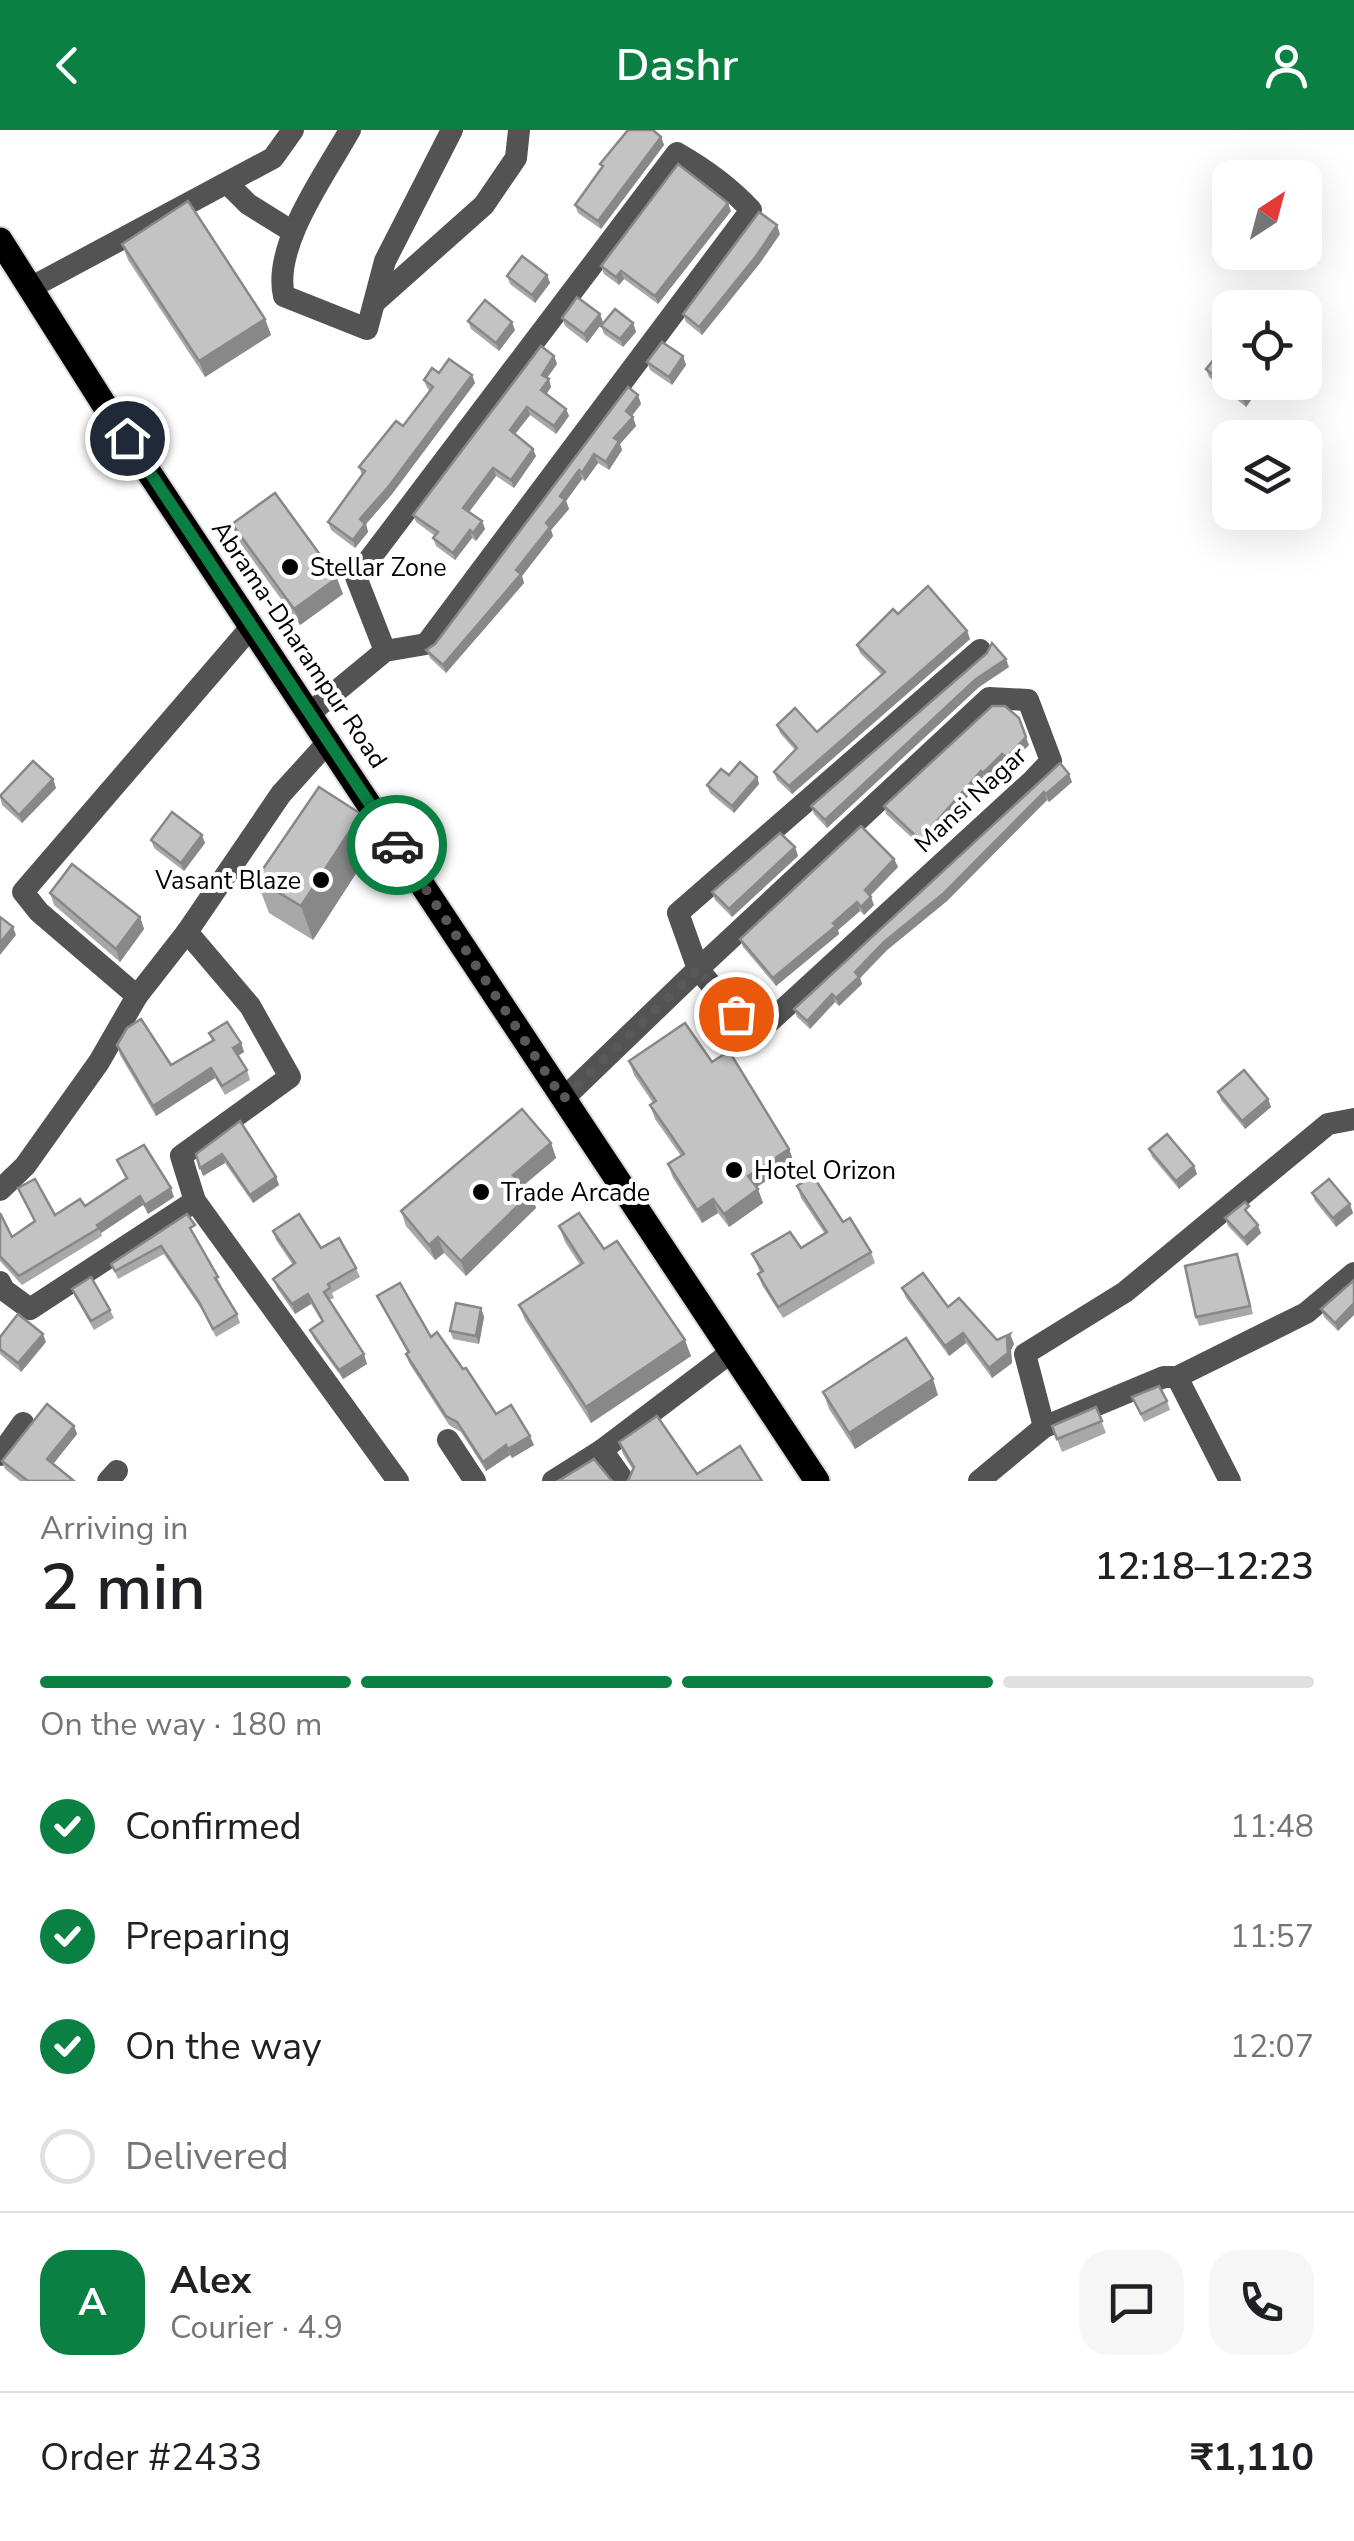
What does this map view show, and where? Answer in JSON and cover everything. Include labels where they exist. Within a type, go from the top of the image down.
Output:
[{"type":"main road","name":"Abrama-Dharampur Road","points":[[0,240],[816,1481]]},
{"type":"street","points":[[30,288],[273,158],[293,130]]},
{"type":"street","points":[[350,130],[293,232],[281,284],[284,296],[367,329],[385,261],[452,130]]},
{"type":"street","points":[[374,303],[484,205],[516,158],[519,130]]},
{"type":"street","points":[[310,713],[385,651],[426,644],[750,210],[733,190],[696,164],[677,153],[356,576],[385,651]]},
{"type":"street","points":[[227,182],[248,204],[293,232]]},
{"type":"street","points":[[137,996],[39,912],[23,892],[252,626]]},
{"type":"street","name":"Mansi Nagar","points":[[563,1099],[698,969],[989,698],[1028,700],[1051,761],[754,1036],[698,969],[678,912],[980,650]]},
{"type":"street","points":[[0,1190],[24,1166],[88,1077],[137,996],[187,932],[282,794],[329,742]]},
{"type":"street","points":[[187,932],[250,1006],[290,1077],[181,1156],[195,1201],[398,1481]]},
{"type":"street","points":[[1044,1427],[1025,1354],[1125,1292],[1328,1124],[1354,1119]]},
{"type":"street","points":[[0,1282],[4,1290],[30,1309],[195,1201]]},
{"type":"street","points":[[979,1481],[1044,1427],[1164,1377],[1176,1377],[1306,1313],[1354,1274]]},
{"type":"street","points":[[553,1481],[602,1450],[730,1353]]},
{"type":"street","points":[[1176,1377],[1230,1481]]},
{"type":"street","points":[[0,1455],[24,1423]]},
{"type":"street","points":[[448,1440],[475,1481]]},
{"type":"street","points":[[602,1450],[624,1481]]},
{"type":"building","points":[[628,130],[653,130],[661,137],[598,221],[575,205],[603,166],[600,164]]},
{"type":"building","points":[[678,164],[728,203],[655,296],[621,271],[616,277],[601,266]]},
{"type":"building","points":[[188,201],[265,319],[199,361],[122,244]]},
{"type":"building","points":[[759,212],[777,225],[699,327],[683,314]]},
{"type":"building","points":[[522,256],[547,275],[532,295],[507,276]]},
{"type":"building","points":[[577,297],[600,314],[584,334],[562,318]]},
{"type":"building","points":[[485,300],[512,322],[496,343],[468,321]]},
{"type":"building","points":[[615,309],[633,323],[620,339],[601,326]]},
{"type":"building","points":[[662,342],[683,356],[669,377],[647,362]]},
{"type":"building","points":[[541,346],[554,356],[542,375],[549,379],[541,390],[566,409],[554,426],[527,407],[510,430],[533,449],[511,480],[493,468],[463,508],[482,521],[453,553],[433,538],[438,532],[413,515]]},
{"type":"building","points":[[449,359],[472,375],[360,519],[365,524],[353,540],[328,522],[365,471],[359,467],[396,421],[403,426],[433,387],[424,380],[432,368],[439,373]]},
{"type":"building","points":[[628,387],[638,395],[626,411],[633,417],[614,438],[619,441],[606,462],[594,454],[582,473],[579,470],[560,496],[565,500],[546,523],[550,527],[516,570],[521,574],[443,665],[426,650],[435,644]]},
{"type":"building","name":"Stellar Zone","points":[[275,493],[337,578],[294,609],[232,524]]},
{"type":"building","points":[[928,586],[967,631],[789,786],[774,772],[797,748],[777,725],[795,708],[817,732],[885,672],[857,645],[893,609],[898,614]]},
{"type":"building","points":[[992,643],[1006,659],[976,679],[825,820],[811,806],[987,653]]},
{"type":"building","points":[[992,706],[1005,706],[1019,718],[1026,737],[1007,757],[1002,754],[981,771],[920,840],[884,806]]},
{"type":"building","points":[[33,761],[53,779],[19,815],[0,796]]},
{"type":"building","points":[[740,762],[757,777],[732,806],[707,785],[721,769],[729,775]]},
{"type":"building","points":[[1060,763],[1069,774],[1044,792],[944,893],[884,942],[855,972],[859,977],[836,998],[832,994],[807,1021],[794,1009]]},
{"type":"building","points":[[319,787],[361,814],[301,906],[256,879]]},
{"type":"building","points":[[172,812],[202,835],[181,863],[151,840]]},
{"type":"building","points":[[861,826],[894,859],[865,890],[871,897],[861,907],[857,902],[833,923],[836,926],[773,978],[740,939]]},
{"type":"building","points":[[780,833],[795,847],[729,909],[712,892]]},
{"type":"building","points":[[72,864],[140,917],[116,949],[50,893]]},
{"type":"building","points":[[0,917],[13,927],[0,943]]},
{"type":"building","points":[[141,1019],[171,1065],[214,1040],[209,1033],[227,1022],[241,1043],[233,1048],[247,1070],[222,1086],[211,1068],[153,1106],[117,1045],[127,1028]]},
{"type":"building","points":[[685,1023],[712,1062],[729,1051],[789,1149],[748,1176],[758,1189],[724,1214],[713,1199],[697,1210],[668,1164],[684,1154],[650,1105],[656,1101],[629,1061]]},
{"type":"building","points":[[1244,1070],[1268,1099],[1242,1121],[1218,1092]]},
{"type":"building","name":"Trade Arcade","points":[[522,1109],[551,1143],[513,1175],[531,1193],[461,1261],[438,1237],[429,1245],[401,1211]]},
{"type":"building","points":[[240,1121],[276,1177],[250,1195],[222,1154],[200,1168],[196,1154]]},
{"type":"building","points":[[1167,1134],[1194,1166],[1176,1181],[1149,1149]]},
{"type":"building","points":[[144,1145],[171,1188],[145,1205],[140,1196],[97,1225],[99,1228],[19,1276],[0,1256],[0,1213],[12,1237],[35,1221],[18,1188],[35,1179],[55,1215],[80,1199],[85,1206],[127,1178],[117,1160]]},
{"type":"building","points":[[813,1176],[843,1222],[850,1218],[871,1252],[778,1307],[758,1274],[763,1271],[752,1254],[790,1232],[801,1248],[827,1232],[797,1186]]},
{"type":"building","points":[[1329,1179],[1350,1204],[1333,1218],[1312,1193]]},
{"type":"building","points":[[1245,1202],[1249,1206],[1245,1210],[1258,1225],[1244,1238],[1225,1218]]},
{"type":"building","points":[[579,1213],[604,1249],[617,1241],[685,1340],[586,1407],[519,1305],[583,1263],[559,1226]]},
{"type":"building","points":[[187,1214],[195,1225],[190,1228],[218,1277],[215,1278],[237,1314],[213,1329],[161,1246],[115,1271],[111,1264]]},
{"type":"building","points":[[299,1214],[321,1248],[339,1238],[356,1268],[328,1284],[330,1288],[324,1292],[364,1354],[339,1370],[310,1330],[323,1321],[308,1294],[292,1304],[273,1279],[295,1263],[273,1231]]},
{"type":"building","points":[[1237,1254],[1250,1306],[1196,1317],[1185,1266]]},
{"type":"building","points":[[923,1273],[948,1307],[959,1298],[997,1340],[1010,1334],[1008,1353],[989,1368],[963,1333],[945,1346],[902,1288]]},
{"type":"building","points":[[91,1277],[110,1310],[91,1321],[72,1289]]},
{"type":"building","points":[[1354,1280],[1354,1303],[1335,1323],[1321,1309]]},
{"type":"building","points":[[400,1283],[431,1337],[437,1332],[496,1414],[511,1405],[530,1436],[508,1449],[506,1445],[483,1462],[457,1422],[446,1416],[406,1354],[409,1352],[377,1296]]},
{"type":"building","points":[[456,1303],[481,1308],[476,1336],[450,1331]]},
{"type":"building","points":[[18,1314],[43,1334],[18,1363],[0,1349],[0,1337]]},
{"type":"building","points":[[906,1338],[933,1379],[849,1433],[823,1392]]},
{"type":"building","points":[[1159,1386],[1167,1401],[1141,1414],[1132,1397]]},
{"type":"building","points":[[47,1404],[74,1426],[47,1459],[74,1481],[28,1481],[2,1461]]},
{"type":"building","points":[[1096,1407],[1102,1421],[1057,1439],[1052,1426]]},
{"type":"building","points":[[657,1416],[697,1474],[740,1446],[762,1481],[628,1481],[634,1467],[619,1442]]},
{"type":"building","points":[[594,1459],[612,1481],[558,1481]]},
{"type":"way so far","points":[[397,845],[563,1099],[698,969],[736,1014]]},
{"type":"place","name":"Stellar Zone","points":[[290,567]]},
{"type":"place","name":"Vasant Blaze","points":[[321,880]]},
{"type":"place","name":"Hotel Orizon","points":[[734,1170]]},
{"type":"place","name":"Trade Arcade","points":[[481,1192]]},
{"type":"route","points":[[127,438],[397,845]]}]
